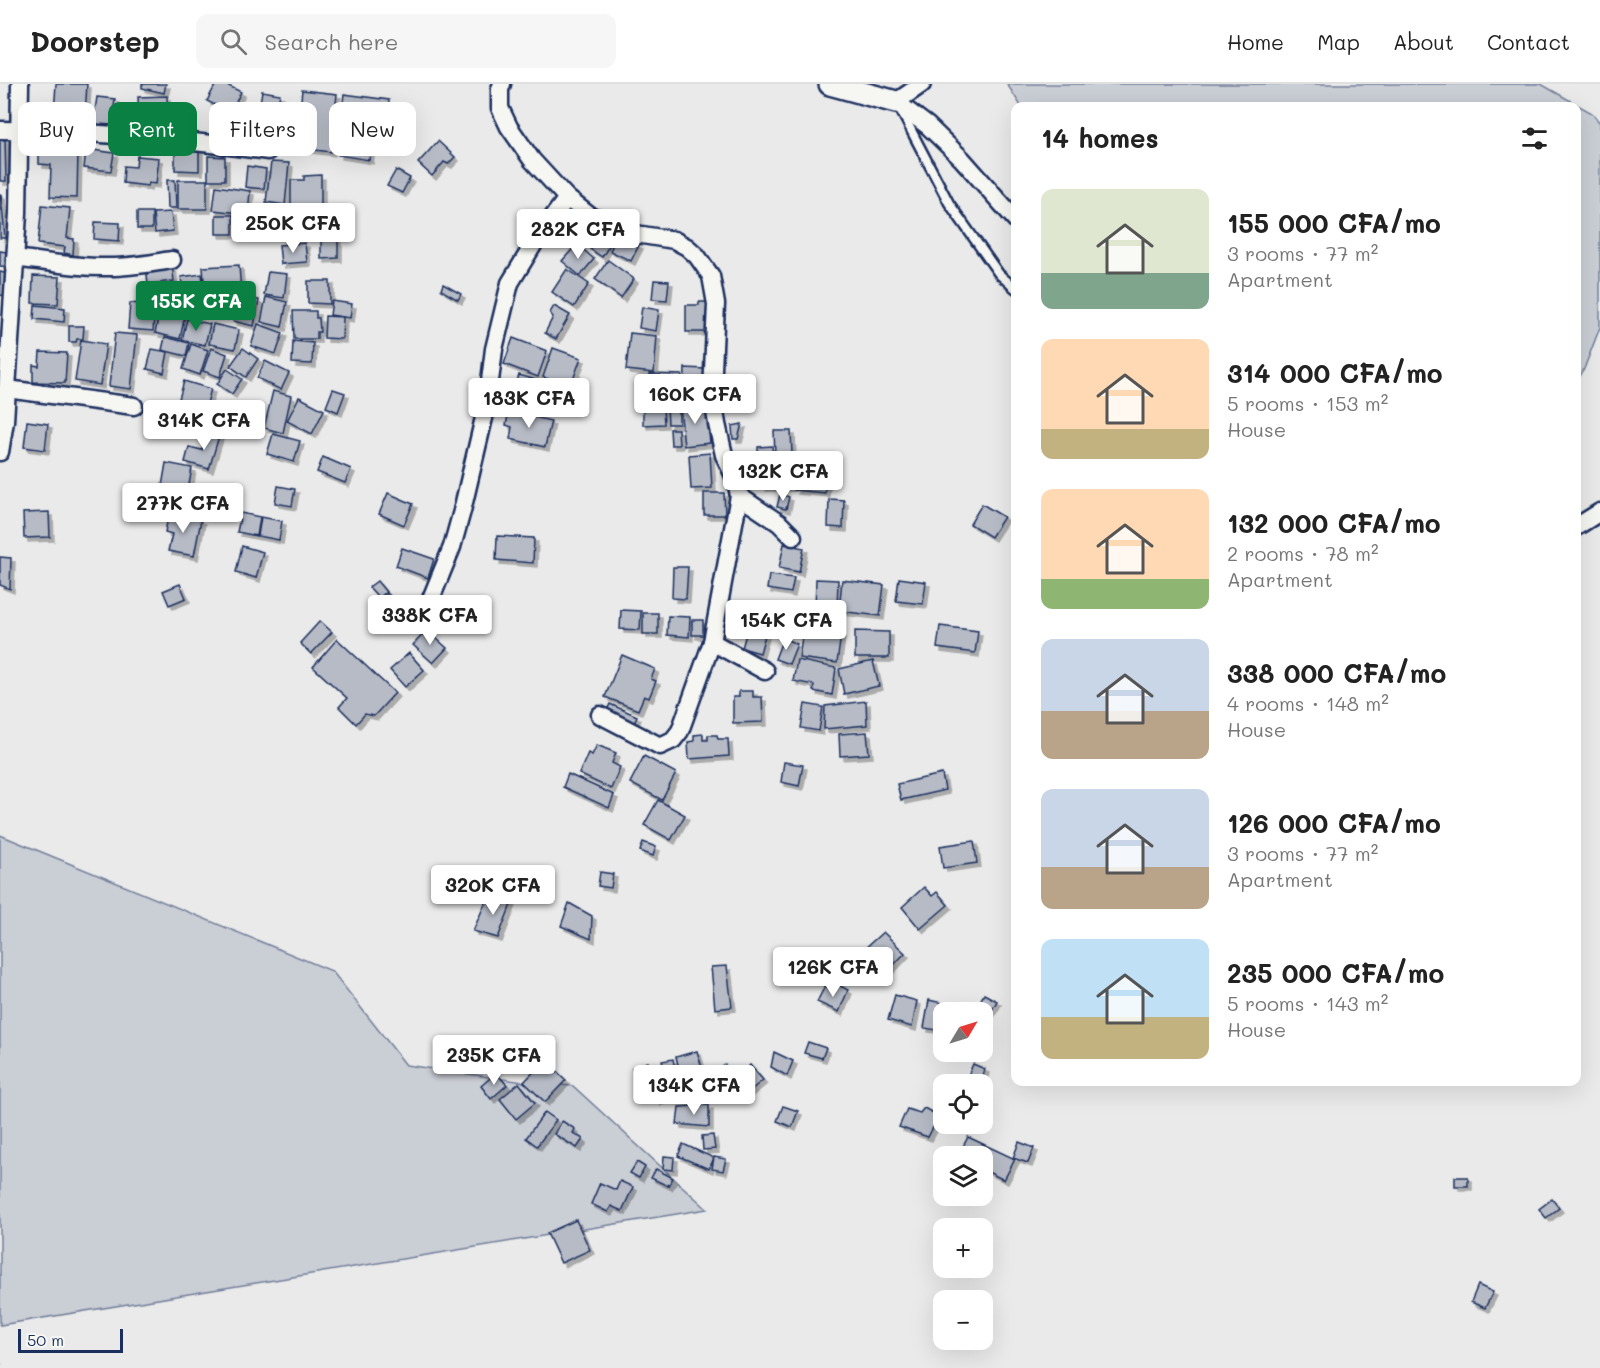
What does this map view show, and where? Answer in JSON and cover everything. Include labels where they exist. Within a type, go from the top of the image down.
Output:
[{"type":"street","points":[[20,84],[20,102]]},
{"type":"street","points":[[502,84],[500,108],[509,127],[532,160],[567,198],[590,216],[599,220],[636,234],[674,240],[687,247],[697,256],[711,276],[716,304],[712,392],[724,455],[736,480],[739,496],[712,642],[680,731],[673,740],[660,746],[600,715]]},
{"type":"street","points":[[830,84],[896,102],[928,126],[1011,215]]},
{"type":"street","points":[[896,102],[922,84]]},
{"type":"street","points":[[0,130],[18,130]]},
{"type":"street","points":[[96,135],[209,144]]},
{"type":"street","points":[[0,452],[5,421],[18,213],[19,156]]},
{"type":"street","points":[[428,606],[452,547],[462,511],[487,405],[494,349],[510,283],[538,237],[567,198]]},
{"type":"street","points":[[15,258],[109,267],[135,266],[171,260]]},
{"type":"street","points":[[7,389],[134,406]]},
{"type":"street","points":[[739,496],[779,523],[793,537]]},
{"type":"street","points":[[1581,524],[1600,513]]},
{"type":"street","points":[[712,642],[765,672]]},
{"type":"lane","points":[[896,102],[949,203],[999,274],[1011,285]]},
{"type":"path","points":[[0,1357],[2,1368]]},
{"type":"shaded area","points":[[1007,84],[1541,84],[1573,102],[1018,102]]},
{"type":"shaded area","points":[[1581,107],[1592,113],[1600,123],[1600,327],[1581,375]]},
{"type":"shaded area","points":[[0,835],[332,971],[406,1065],[524,1082],[573,1086],[707,1209],[0,1325]]},
{"type":"building","points":[[56,84],[87,84],[86,102],[55,102]]},
{"type":"building","points":[[142,84],[166,84],[164,93],[142,88]]},
{"type":"building","points":[[216,84],[225,84],[241,92],[236,102],[207,101]]},
{"type":"building","points":[[302,90],[337,94],[336,102],[329,102],[329,152],[317,150],[317,102],[301,102]]},
{"type":"building","points":[[262,91],[280,94],[278,102],[260,102]]},
{"type":"building","points":[[344,94],[389,100],[389,102],[343,102]]},
{"type":"building","points":[[167,96],[167,102],[138,102],[138,97]]},
{"type":"building","points":[[97,97],[115,99],[115,102],[108,102],[108,126],[96,124]]},
{"type":"building","points":[[0,138],[5,138],[6,181],[0,181]]},
{"type":"building","points":[[438,141],[455,157],[448,164],[444,162],[432,176],[418,163]]},
{"type":"building","points":[[96,150],[108,152],[108,156],[114,156],[111,171],[84,168],[85,156],[96,156]]},
{"type":"building","points":[[197,150],[199,150],[199,171],[175,170],[175,156],[197,156]]},
{"type":"building","points":[[39,156],[78,156],[77,198],[50,197],[51,165],[39,164]]},
{"type":"building","points":[[137,156],[159,158],[156,184],[149,183],[148,186],[123,183],[124,166],[136,167]]},
{"type":"building","points":[[208,156],[225,157],[225,180],[208,180]]},
{"type":"building","points":[[344,156],[370,156],[369,160]]},
{"type":"building","points":[[271,162],[289,163],[285,205],[266,202]]},
{"type":"building","points":[[247,166],[266,169],[264,189],[245,187]]},
{"type":"building","points":[[396,170],[410,178],[402,193],[387,186]]},
{"type":"building","points":[[321,175],[321,208],[291,208],[291,180],[304,180],[304,176]]},
{"type":"building","points":[[167,180],[175,180],[176,208],[168,208]]},
{"type":"building","points":[[178,180],[207,180],[207,209],[178,209]]},
{"type":"building","points":[[216,186],[250,191],[248,214],[213,210]]},
{"type":"building","points":[[1,194],[5,238],[0,238]]},
{"type":"building","points":[[42,205],[70,208],[67,238],[74,239],[73,255],[64,253],[65,247],[38,244]]},
{"type":"building","points":[[137,212],[152,212],[152,229],[137,229]]},
{"type":"building","points":[[171,212],[173,231],[155,233],[153,213]]},
{"type":"building","points":[[566,212],[586,225],[573,246],[553,233]]},
{"type":"building","points":[[216,215],[233,215],[233,234],[216,234]]},
{"type":"building","points":[[95,222],[120,223],[119,241],[94,239]]},
{"type":"building","points":[[603,231],[614,238],[602,257],[590,249]]},
{"type":"building","points":[[617,235],[639,245],[631,261],[610,251]]},
{"type":"building","points":[[321,239],[338,239],[338,258],[321,259]]},
{"type":"building","points":[[305,243],[307,262],[281,264],[279,245]]},
{"type":"building","points":[[577,244],[594,259],[580,276],[562,261]]},
{"type":"building","points":[[0,251],[13,253],[11,267],[0,266]]},
{"type":"building","points":[[608,260],[634,279],[621,298],[595,279]]},
{"type":"building","points":[[172,264],[174,281],[148,284],[146,267]]},
{"type":"building","points":[[239,265],[241,294],[205,296],[203,267]]},
{"type":"building","points":[[567,269],[589,284],[574,307],[552,292]]},
{"type":"building","points":[[0,272],[13,275],[9,297],[0,295]]},
{"type":"building","points":[[268,272],[287,274],[284,298],[264,295]]},
{"type":"building","points":[[202,274],[205,297],[184,300],[181,277]]},
{"type":"building","points":[[33,276],[60,277],[58,304],[32,303]]},
{"type":"building","points":[[654,280],[669,281],[667,300],[652,299]]},
{"type":"building","points":[[308,281],[330,281],[330,304],[308,303]]},
{"type":"building","points":[[177,283],[179,298],[154,302],[152,287]]},
{"type":"building","points":[[443,284],[461,294],[458,300],[441,290]]},
{"type":"building","points":[[238,296],[259,300],[254,326],[233,321]]},
{"type":"building","points":[[266,297],[287,302],[282,327],[261,322]]},
{"type":"building","points":[[332,301],[352,304],[350,318],[330,315]]},
{"type":"building","points":[[699,302],[713,302],[713,332],[686,332],[686,305],[699,305]]},
{"type":"building","points":[[130,303],[155,305],[153,331],[128,329]]},
{"type":"building","points":[[35,305],[65,308],[64,322],[34,319]]},
{"type":"building","points":[[554,306],[570,315],[556,339],[545,333],[553,317],[550,313]]},
{"type":"building","points":[[642,307],[659,310],[656,331],[639,328]]},
{"type":"building","points":[[160,310],[185,315],[180,339],[155,333]]},
{"type":"building","points":[[293,311],[316,311],[320,332],[317,332],[317,339],[294,339]]},
{"type":"building","points":[[325,316],[343,317],[342,339],[324,338]]},
{"type":"building","points":[[187,319],[210,324],[205,345],[182,340]]},
{"type":"building","points":[[213,324],[239,330],[235,349],[209,344]]},
{"type":"building","points":[[258,324],[283,333],[276,354],[251,346]]},
{"type":"building","points":[[69,326],[84,326],[83,339],[69,342]]},
{"type":"building","points":[[115,333],[137,335],[131,389],[109,386]]},
{"type":"building","points":[[630,333],[657,336],[654,373],[626,370]]},
{"type":"building","points":[[165,337],[189,343],[186,356],[162,350]]},
{"type":"building","points":[[513,338],[547,351],[538,377],[504,364]]},
{"type":"building","points":[[81,340],[106,344],[100,385],[75,381]]},
{"type":"building","points":[[293,341],[313,343],[312,364],[292,363]]},
{"type":"building","points":[[191,344],[208,350],[200,375],[183,369]]},
{"type":"building","points":[[211,348],[227,354],[220,377],[203,371]]},
{"type":"building","points":[[243,348],[258,359],[246,377],[230,366]]},
{"type":"building","points":[[553,348],[581,358],[570,388],[543,377]]},
{"type":"building","points":[[152,349],[168,352],[164,373],[147,369]]},
{"type":"building","points":[[40,352],[67,353],[65,383],[33,382],[33,365],[39,366]]},
{"type":"building","points":[[265,361],[289,373],[281,390],[257,378]]},
{"type":"building","points":[[685,368],[705,369],[705,391],[700,390],[699,402],[684,402]]},
{"type":"building","points":[[227,369],[242,379],[232,394],[217,384]]},
{"type":"building","points":[[650,374],[682,375],[682,397],[651,397]]},
{"type":"building","points":[[519,375],[561,387],[556,407],[513,395]]},
{"type":"building","points":[[184,381],[211,389],[204,414],[177,406]]},
{"type":"building","points":[[333,389],[345,393],[338,412],[326,407]]},
{"type":"building","points":[[273,391],[291,396],[283,433],[264,428]]},
{"type":"building","points":[[299,397],[324,410],[312,434],[287,421]]},
{"type":"building","points":[[706,404],[710,443],[684,446],[680,406]]},
{"type":"building","points":[[667,407],[679,407],[679,424],[668,424]]},
{"type":"building","points":[[643,408],[663,408],[664,424],[643,425]]},
{"type":"building","points":[[509,411],[551,421],[545,447],[510,439],[512,427],[506,425]]},
{"type":"building","points":[[27,421],[48,424],[45,450],[24,447]]},
{"type":"building","points":[[742,424],[738,439],[733,439],[732,426]]},
{"type":"building","points":[[208,429],[220,433],[209,469],[185,462],[189,447],[202,450]]},
{"type":"building","points":[[670,429],[678,429],[679,445],[671,445]]},
{"type":"building","points":[[774,431],[791,431],[792,454],[775,454]]},
{"type":"building","points":[[273,434],[300,441],[294,462],[267,454]]},
{"type":"building","points":[[772,446],[773,457],[758,458],[758,447]]},
{"type":"building","points":[[710,453],[712,488],[691,489],[689,455]]},
{"type":"building","points":[[797,456],[828,460],[825,493],[794,490]]},
{"type":"building","points":[[323,457],[351,469],[345,483],[317,472]]},
{"type":"building","points":[[166,463],[192,468],[187,496],[161,492]]},
{"type":"building","points":[[774,469],[791,469],[791,487],[762,487],[762,474],[774,474]]},
{"type":"building","points":[[278,486],[295,489],[292,506],[275,503]]},
{"type":"building","points":[[388,493],[413,504],[404,525],[379,514]]},
{"type":"building","points":[[704,493],[724,493],[725,515],[704,515]]},
{"type":"building","points":[[780,494],[789,497],[786,509],[777,507]]},
{"type":"building","points":[[829,499],[844,500],[843,528],[828,527]]},
{"type":"building","points":[[982,504],[1004,517],[991,537],[970,524]]},
{"type":"building","points":[[49,512],[50,537],[24,538],[23,513]]},
{"type":"building","points":[[169,513],[201,520],[194,556],[168,551],[172,534],[165,532]]},
{"type":"building","points":[[241,513],[260,517],[257,536],[237,532]]},
{"type":"building","points":[[261,517],[282,521],[279,540],[258,536]]},
{"type":"building","points":[[497,536],[534,538],[533,563],[496,560]]},
{"type":"building","points":[[784,544],[804,548],[799,572],[779,568]]},
{"type":"building","points":[[242,546],[263,552],[256,578],[236,572]]},
{"type":"building","points":[[402,548],[434,559],[428,578],[396,566]]},
{"type":"building","points":[[0,557],[11,558],[10,589],[0,585]]},
{"type":"building","points":[[673,567],[688,567],[686,599],[672,598]]},
{"type":"building","points":[[769,575],[794,578],[791,593],[767,589]]},
{"type":"building","points":[[899,578],[926,582],[923,604],[896,601]]},
{"type":"building","points":[[816,579],[838,580],[837,610],[815,609]]},
{"type":"building","points":[[842,580],[884,585],[880,616],[839,611]]},
{"type":"building","points":[[377,581],[386,592],[379,598],[369,587]]},
{"type":"building","points":[[180,584],[186,598],[169,605],[163,591]]},
{"type":"building","points":[[387,593],[416,622],[410,629],[381,600]]},
{"type":"building","points":[[737,607],[757,611],[754,628],[734,625]]},
{"type":"building","points":[[621,610],[641,611],[640,630],[620,629]]},
{"type":"building","points":[[643,613],[658,613],[658,634],[643,634]]},
{"type":"building","points":[[668,616],[690,617],[689,637],[667,635]]},
{"type":"building","points":[[692,620],[703,620],[703,635],[692,635]]},
{"type":"building","points":[[320,621],[332,632],[311,654],[300,643]]},
{"type":"building","points":[[940,626],[978,631],[975,653],[937,648]]},
{"type":"building","points":[[427,630],[447,648],[433,663],[413,645]]},
{"type":"building","points":[[747,630],[765,635],[760,653],[742,648]]},
{"type":"building","points":[[803,630],[841,635],[837,663],[799,658]]},
{"type":"building","points":[[855,631],[889,632],[889,658],[855,658]]},
{"type":"building","points":[[783,638],[797,644],[789,664],[775,659]]},
{"type":"building","points":[[337,639],[395,693],[374,716],[365,714],[356,724],[339,707],[347,698],[313,667]]},
{"type":"building","points":[[409,653],[424,670],[405,687],[390,670]]},
{"type":"building","points":[[622,655],[655,669],[651,679],[656,681],[649,698],[644,696],[638,710],[605,697]]},
{"type":"building","points":[[797,660],[836,668],[832,695],[813,691],[814,685],[793,681]]},
{"type":"building","points":[[873,661],[879,686],[844,694],[839,669]]},
{"type":"building","points":[[739,691],[753,691],[753,697],[762,697],[763,722],[733,723],[733,697],[739,697]]},
{"type":"building","points":[[866,701],[867,725],[824,729],[825,706]]},
{"type":"building","points":[[610,704],[637,716],[633,726],[605,714]]},
{"type":"building","points":[[805,704],[823,707],[819,731],[801,728]]},
{"type":"building","points":[[867,732],[869,754],[840,756],[839,734]]},
{"type":"building","points":[[703,734],[703,740],[708,740],[708,735],[717,735],[718,739],[728,739],[729,756],[689,759],[688,742],[694,741],[694,735]]},
{"type":"building","points":[[597,745],[616,753],[612,763],[620,767],[611,789],[579,774],[588,753],[592,755]]},
{"type":"building","points":[[644,756],[676,773],[662,800],[630,783]]},
{"type":"building","points":[[784,762],[803,765],[799,786],[781,782]]},
{"type":"building","points":[[568,774],[614,795],[609,808],[563,787]]},
{"type":"building","points":[[942,774],[945,790],[901,800],[897,784]]},
{"type":"building","points":[[658,800],[685,815],[671,840],[644,825]]},
{"type":"building","points":[[974,841],[977,863],[943,868],[940,846]]},
{"type":"building","points":[[643,842],[656,847],[653,856],[640,851]]},
{"type":"building","points":[[600,872],[613,874],[611,888],[598,886]]},
{"type":"building","points":[[924,887],[932,896],[937,892],[948,905],[920,929],[902,907]]},
{"type":"building","points":[[490,892],[512,902],[498,938],[473,931]]},
{"type":"building","points":[[569,903],[592,916],[591,939],[561,926]]},
{"type":"building","points":[[883,932],[905,953],[887,972],[863,950]]},
{"type":"building","points":[[860,953],[873,964],[860,979],[848,968]]},
{"type":"building","points":[[727,966],[732,1007],[715,1009],[711,967]]},
{"type":"building","points":[[837,984],[848,990],[839,1012],[817,1002],[825,986],[834,991]]},
{"type":"building","points":[[984,994],[997,1001],[993,1008],[993,1002],[980,1002]]},
{"type":"building","points":[[895,995],[917,1001],[912,1027],[888,1020]]},
{"type":"building","points":[[929,1000],[938,1002],[933,1002],[933,1029],[924,1028]]},
{"type":"building","points":[[808,1042],[826,1048],[822,1058],[804,1053]]},
{"type":"building","points":[[697,1051],[703,1071],[681,1077],[676,1057]]},
{"type":"building","points":[[774,1052],[793,1061],[787,1076],[771,1067]]},
{"type":"building","points":[[673,1059],[676,1073],[666,1076],[662,1061]]},
{"type":"building","points":[[545,1060],[566,1080],[545,1102],[524,1082]]},
{"type":"building","points":[[648,1062],[653,1076],[637,1081],[632,1068]]},
{"type":"building","points":[[973,1064],[985,1069],[984,1074],[969,1074]]},
{"type":"building","points":[[725,1065],[740,1088],[726,1098],[709,1075]]},
{"type":"building","points":[[750,1065],[763,1080],[745,1095],[736,1083]]},
{"type":"building","points":[[496,1073],[507,1085],[491,1099],[481,1086]]},
{"type":"building","points":[[519,1083],[535,1103],[516,1119],[500,1099]]},
{"type":"building","points":[[662,1084],[666,1098],[657,1101],[653,1087]]},
{"type":"building","points":[[709,1105],[709,1127],[677,1124],[679,1107]]},
{"type":"building","points":[[783,1106],[798,1111],[792,1127],[777,1121]]},
{"type":"building","points":[[924,1108],[933,1113],[933,1127],[928,1137],[899,1127],[907,1109],[920,1113]]},
{"type":"building","points":[[545,1112],[556,1120],[537,1146],[526,1138]]},
{"type":"building","points":[[562,1121],[575,1129],[573,1133],[583,1139],[577,1148],[554,1134]]},
{"type":"building","points":[[713,1135],[715,1149],[703,1150],[702,1136]]},
{"type":"building","points":[[968,1137],[987,1146],[963,1146]]},
{"type":"building","points":[[1019,1142],[1034,1148],[1028,1163],[1013,1158]]},
{"type":"building","points":[[683,1144],[714,1158],[709,1169],[678,1156]]},
{"type":"building","points":[[993,1149],[1015,1159],[1004,1180],[993,1174]]},
{"type":"building","points":[[664,1156],[674,1157],[673,1170],[663,1169]]},
{"type":"building","points":[[714,1157],[726,1159],[723,1171],[712,1169]]},
{"type":"building","points":[[637,1162],[645,1167],[639,1178],[630,1173]]},
{"type":"building","points":[[656,1169],[673,1178],[668,1186],[651,1178]]},
{"type":"building","points":[[1455,1177],[1468,1177],[1468,1186],[1455,1186]]},
{"type":"building","points":[[620,1181],[633,1187],[622,1211],[611,1206],[608,1212],[591,1204],[600,1183],[616,1190]]},
{"type":"building","points":[[1552,1199],[1559,1208],[1546,1218],[1539,1209]]},
{"type":"building","points":[[576,1220],[590,1250],[561,1263],[547,1233]]},
{"type":"building","points":[[1478,1285],[1493,1292],[1485,1308],[1471,1302]]}]
